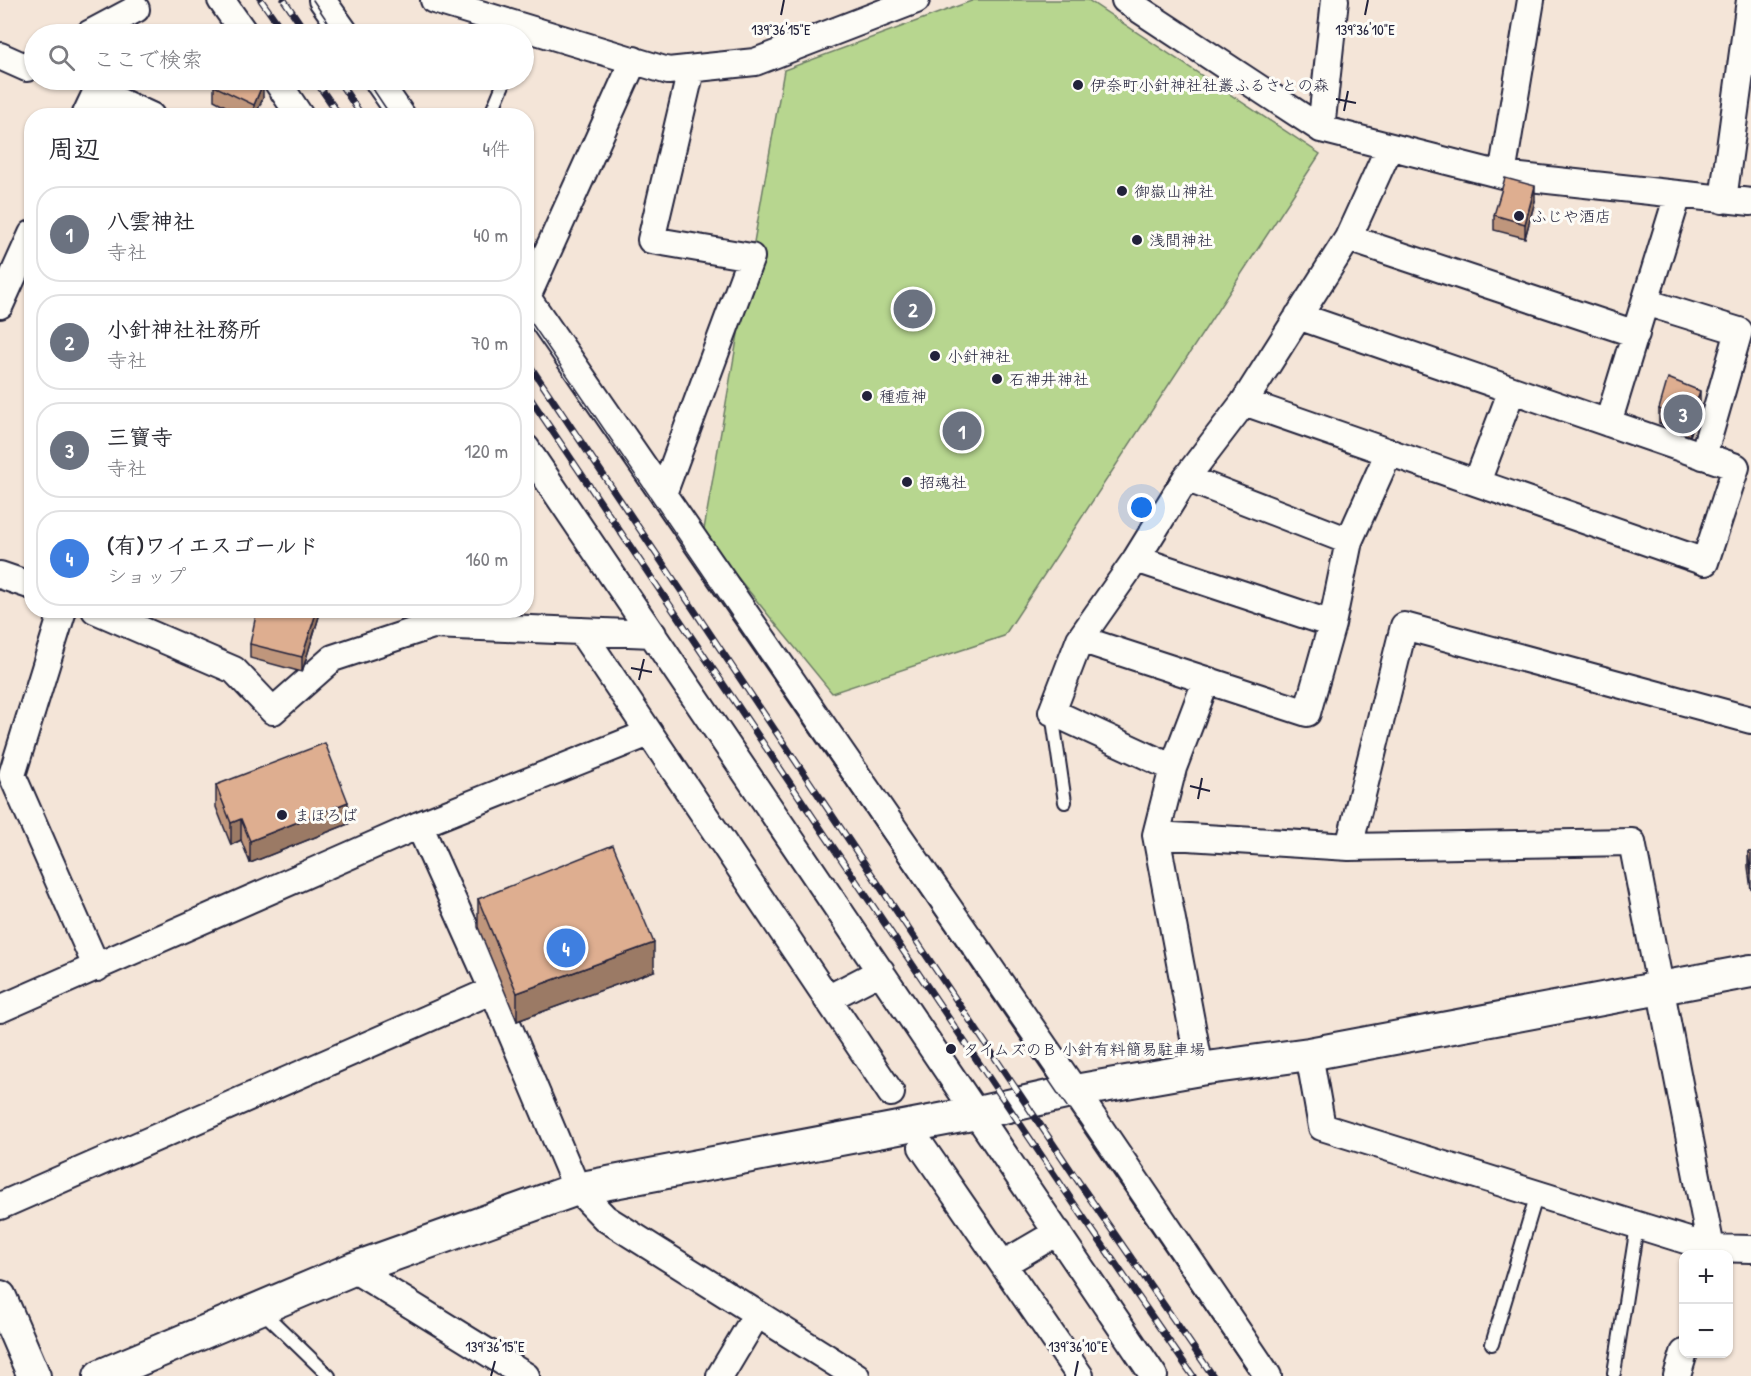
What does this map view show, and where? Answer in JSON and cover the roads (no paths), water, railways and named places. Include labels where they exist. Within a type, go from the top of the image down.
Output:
[{"type":"street","points":[[221,0],[238,24]]},
{"type":"street","points":[[322,0],[339,24]]},
{"type":"street","points":[[434,0],[504,24]]},
{"type":"street","points":[[534,34],[668,70],[692,70],[755,62],[916,0]]},
{"type":"street","points":[[1125,0],[1321,129],[1502,175],[1751,202]]},
{"type":"street","points":[[1321,129],[1335,0]]},
{"type":"street","points":[[1502,175],[1531,0]]},
{"type":"street","points":[[1723,200],[1750,0]]},
{"type":"street","points":[[105,24],[139,4]]},
{"type":"street","points":[[129,24],[139,4]]},
{"type":"street","points":[[0,56],[24,67]]},
{"type":"street","points":[[534,281],[634,60]]},
{"type":"street","points":[[663,494],[752,257],[651,240],[692,70]]},
{"type":"street","points":[[89,108],[97,90]]},
{"type":"street","points":[[108,90],[138,108]]},
{"type":"street","points":[[283,90],[295,108]]},
{"type":"street","points":[[384,90],[396,108]]},
{"type":"street","points":[[1173,768],[1052,712],[1080,639],[1137,559],[1186,478],[1244,402],[1348,238],[1389,148]]},
{"type":"street","points":[[1608,423],[1678,195]]},
{"type":"street","points":[[1348,238],[1636,334]]},
{"type":"street","points":[[0,305],[24,252]]},
{"type":"street","points":[[1646,302],[1739,331],[1703,456]]},
{"type":"street","points":[[534,307],[1075,1091],[1268,1376]]},
{"type":"street","points":[[1244,402],[1706,562],[1736,467],[1298,316]]},
{"type":"street","points":[[1477,483],[1512,390]]},
{"type":"street","points":[[1080,639],[1307,713],[1332,624],[1349,541],[1389,452]]},
{"type":"street","points":[[534,460],[1154,1376]]},
{"type":"street","points":[[1186,478],[1349,541]]},
{"type":"street","points":[[1137,559],[1332,624]]},
{"type":"street","points":[[0,575],[24,583]]},
{"type":"street","points":[[61,618],[12,775],[97,968]]},
{"type":"street","points":[[114,618],[234,670],[273,711],[333,658],[433,625],[653,634]]},
{"type":"street","points":[[1349,847],[1404,626],[1751,720]]},
{"type":"street","points":[[581,631],[891,1093]]},
{"type":"street","points":[[1200,1069],[1156,835],[1173,768],[1206,681]]},
{"type":"street","points":[[0,1009],[419,825],[650,733]]},
{"type":"street","points":[[419,825],[493,990],[577,1189],[605,1218],[856,1376]]},
{"type":"street","points":[[1156,835],[1349,847],[1632,842],[1710,1250]]},
{"type":"street","points":[[827,999],[881,971]]},
{"type":"street","points":[[100,1376],[353,1269],[577,1189],[977,1113],[1075,1091],[1200,1069],[1310,1054],[1661,986],[1751,971]]},
{"type":"street","points":[[0,1206],[493,990]]},
{"type":"street","points":[[1310,1054],[1322,1127],[1707,1250]]},
{"type":"street","points":[[922,1147],[1080,1376]]},
{"type":"street","points":[[1003,1264],[1058,1232]]},
{"type":"street","points":[[1730,1250],[1751,1249]]},
{"type":"street","points":[[353,1269],[526,1376]]},
{"type":"street","points":[[0,1297],[34,1376]]},
{"type":"street","points":[[720,1376],[758,1314]]},
{"type":"street","points":[[1677,1376],[1682,1358]]},
{"type":"lane","points":[[493,108],[501,90]]},
{"type":"lane","points":[[1052,712],[1065,802]]},
{"type":"lane","points":[[1492,1344],[1537,1194]]},
{"type":"lane","points":[[1614,1373],[1637,1226]]},
{"type":"lane","points":[[260,1309],[329,1376]]},
{"type":"tram line","points":[[313,0],[329,24]]},
{"type":"tram line","points":[[374,90],[386,108]]},
{"type":"tram line","points":[[534,327],[1251,1376]]},
{"type":"railway","points":[[261,0],[278,24]]},
{"type":"railway","points":[[284,0],[300,24]]},
{"type":"railway","points":[[322,90],[334,108]]},
{"type":"railway","points":[[345,90],[357,108]]},
{"type":"railway","points":[[534,372],[1080,1184],[1213,1376]]},
{"type":"railway","points":[[534,404],[1068,1195],[1193,1376]]},
{"type":"place","name":"伊奈町小針神社社叢ふるさとの森","points":[[1078,85]]},
{"type":"place","name":"御嶽山神社","points":[[1122,191]]},
{"type":"place","name":"ふじや酒店","points":[[1519,216]]},
{"type":"place","name":"浅間神社","points":[[1137,240]]},
{"type":"place","name":"小針神社社務所","points":[[913,309]]},
{"type":"place","name":"小針神社","points":[[935,356]]},
{"type":"place","name":"石神井神社","points":[[997,379]]},
{"type":"place","name":"種痘神","points":[[867,396]]},
{"type":"place","name":"三寶寺","points":[[1683,414]]},
{"type":"place","name":"八雲神社","points":[[962,431]]},
{"type":"place","name":"招魂社","points":[[907,482]]},
{"type":"place","name":"まほろば","points":[[282,815]]},
{"type":"place","name":"(有)ワイエスゴールド","points":[[566,948]]},
{"type":"place","name":"タイムズのＢ 小針有料簡易駐車場","points":[[951,1049]]}]
